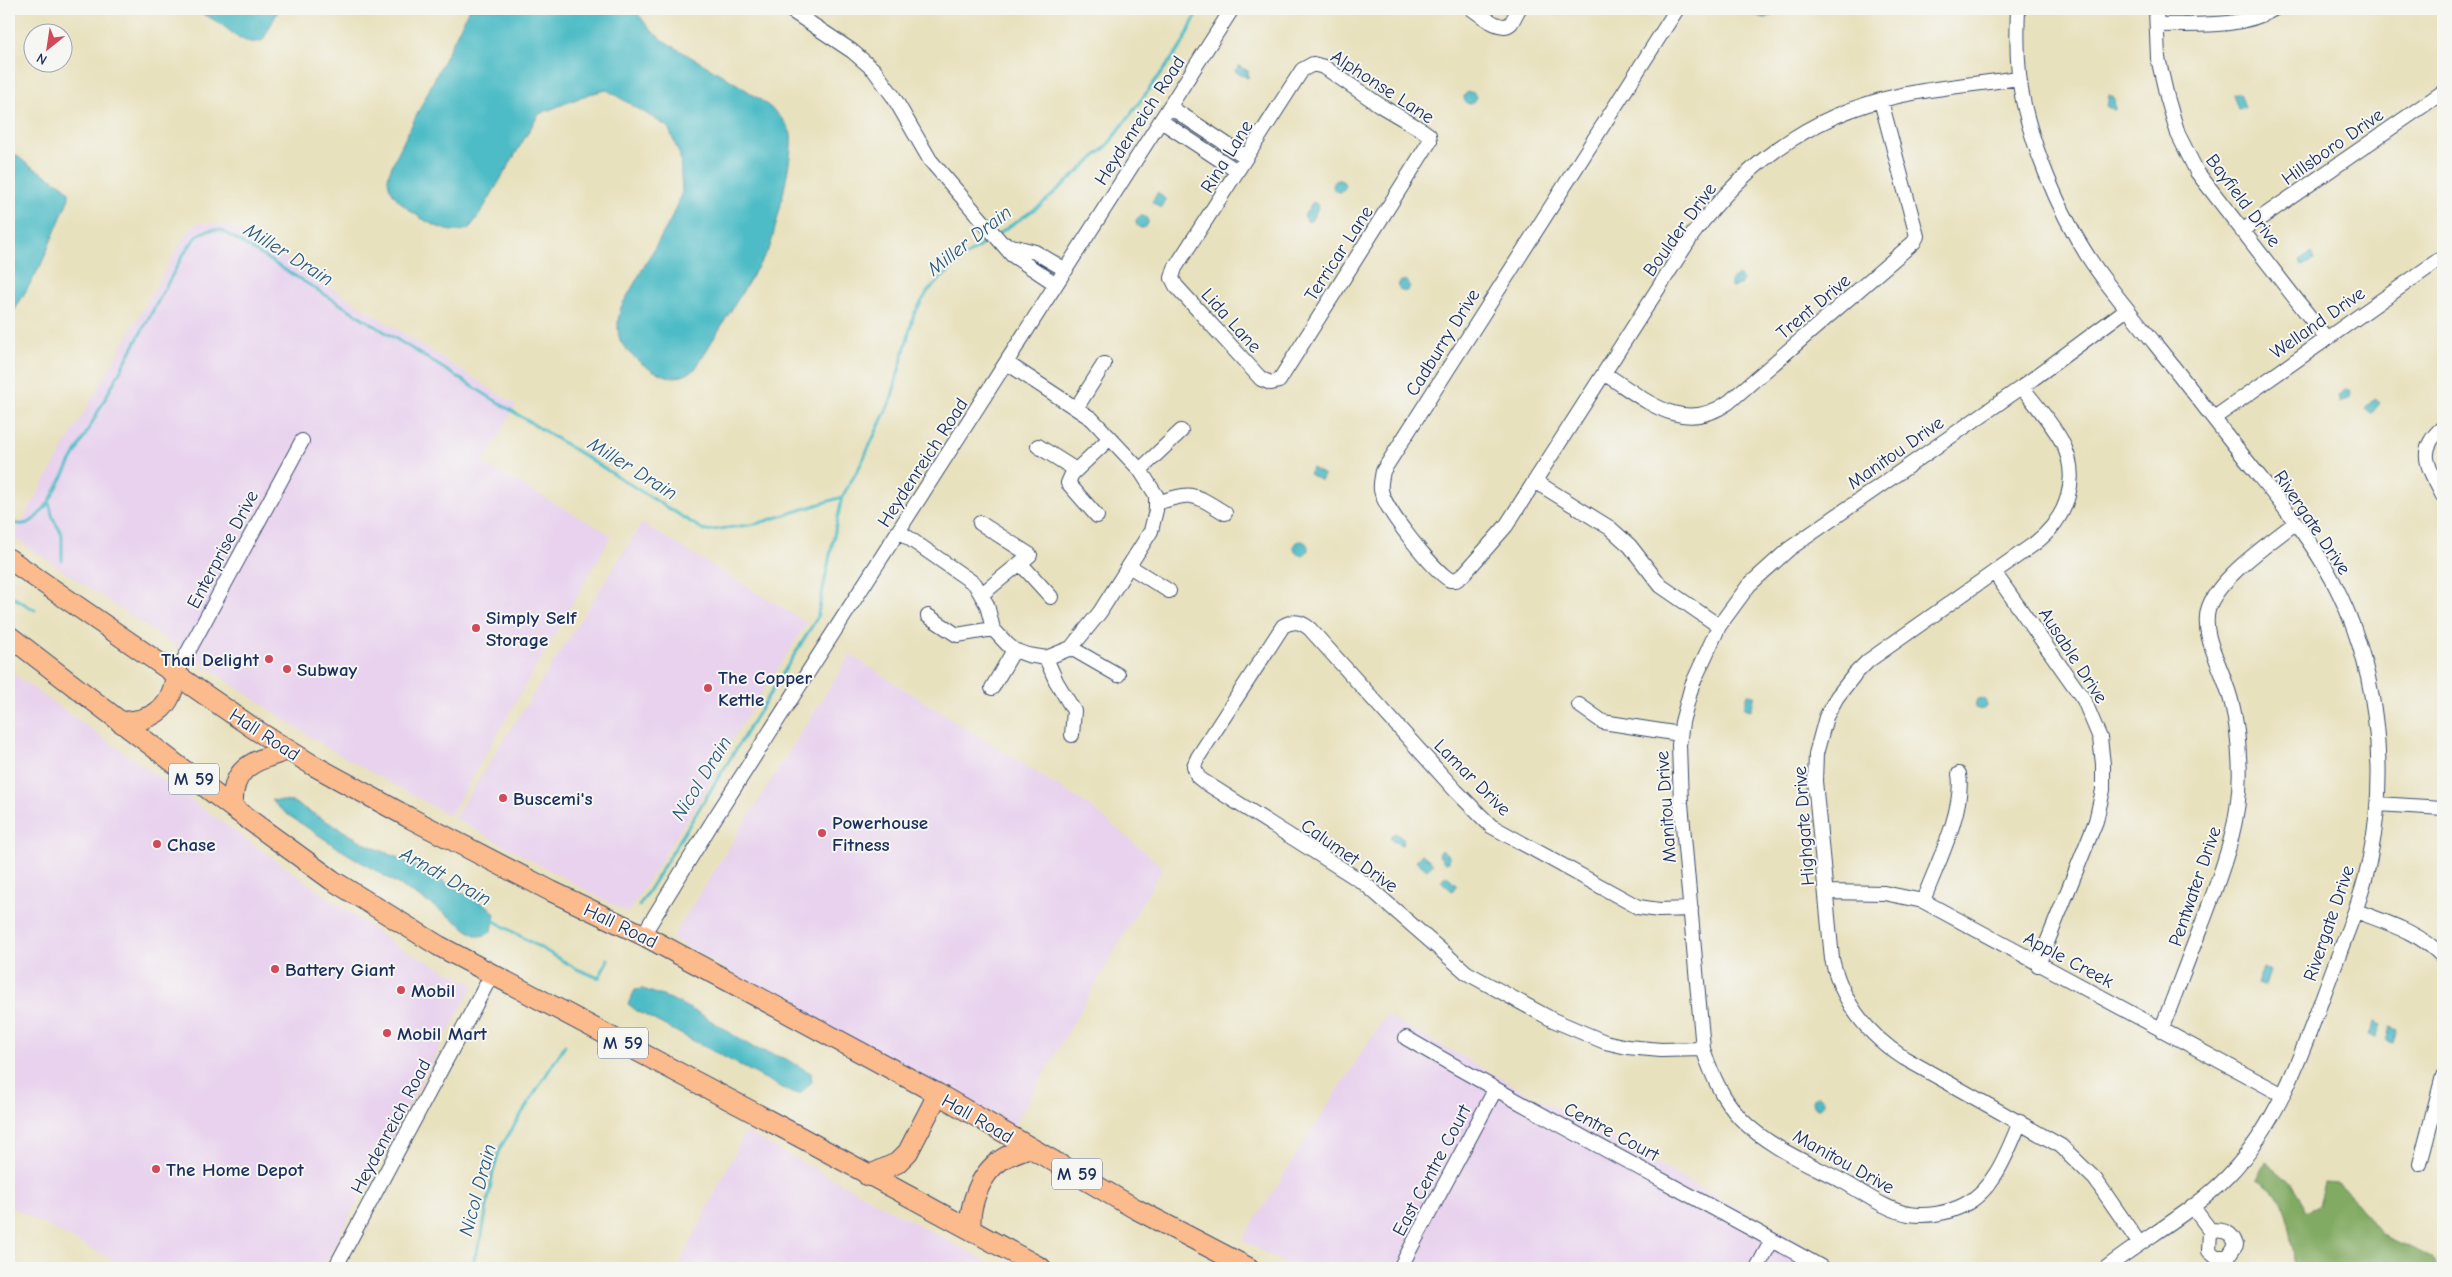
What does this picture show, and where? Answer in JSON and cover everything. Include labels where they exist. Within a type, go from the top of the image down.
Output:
[{"type":"highway","name":"Hall Road","points":[[9,559],[288,750],[416,822],[551,891],[643,935],[938,1094],[1136,1209],[1249,1268]]},
{"type":"highway","name":"M 59","points":[[9,636],[233,808],[358,896],[439,946],[1041,1268]]},
{"type":"highway","points":[[120,722],[138,721],[162,709],[175,687],[176,674]]},
{"type":"highway","points":[[233,808],[234,784],[242,771],[258,760],[288,750]]},
{"type":"highway","points":[[868,1176],[898,1163],[908,1152],[938,1094]]},
{"type":"highway","points":[[971,1230],[972,1203],[989,1170],[1003,1158],[1030,1147]]},
{"type":"street","points":[[789,9],[852,51],[874,70],[893,96],[930,160],[1017,259],[1056,284]]},
{"type":"street","name":"Heydenreich Road","points":[[643,935],[713,820],[900,532],[1232,9]]},
{"type":"street","points":[[1472,9],[1494,23],[1504,26],[1511,23],[1519,9]]},
{"type":"street","name":"Cadburry Drive","points":[[1536,482],[1502,532],[1463,575],[1456,580],[1443,576],[1437,569],[1389,510],[1381,490],[1383,471],[1395,450],[1677,9]]},
{"type":"street","name":"Rivergate Drive","points":[[2018,9],[2019,78],[2033,136],[2055,194],[2075,235],[2091,262],[2295,523],[2333,581],[2360,650],[2376,722],[2376,804],[2371,855],[2356,911],[2283,1095],[2270,1121],[2242,1160],[2217,1186],[2106,1268]]},
{"type":"street","name":"Bayfield Drive","points":[[2156,9],[2157,46],[2161,75],[2178,134],[2197,172],[2326,338]]},
{"type":"street","points":[[2157,25],[2230,23],[2253,18],[2274,9]]},
{"type":"street","name":"Alphonse Lane","points":[[1313,64],[1324,67],[1381,106],[1422,130],[1428,135],[1430,141]]},
{"type":"street","name":"Rina Lane","points":[[1173,273],[1302,70],[1313,64]]},
{"type":"street","name":"Boulder Drive","points":[[1536,482],[1693,234],[1736,183],[1765,157],[1789,140],[1845,111],[1916,92],[2019,78]]},
{"type":"street","name":"Hillsboro Drive","points":[[2242,231],[2443,92]]},
{"type":"street","name":"Trent Drive","points":[[1605,374],[1674,414],[1688,417],[1713,412],[1734,398],[1914,242],[1916,236],[1881,101]]},
{"type":"street","points":[[1170,107],[1246,157]]},
{"type":"street","points":[[1161,121],[1237,171]]},
{"type":"street","name":"Terricar Lane","points":[[1274,383],[1282,376],[1430,141]]},
{"type":"street","points":[[1004,244],[1034,252],[1066,270]]},
{"type":"street","name":"Welland Drive","points":[[2214,418],[2443,257]]},
{"type":"street","name":"Lida Lane","points":[[1173,273],[1172,278],[1176,286],[1261,379],[1274,383]]},
{"type":"street","name":"Manitou Drive","points":[[2020,1122],[1989,1184],[1969,1202],[1935,1214],[1901,1212],[1754,1131],[1730,1106],[1721,1092],[1704,1049],[1680,791],[1680,734],[1697,673],[1719,626],[1750,585],[1789,549],[2022,387],[2127,309]]},
{"type":"street","points":[[900,532],[966,576],[982,594],[993,629],[1014,650],[1046,658],[1071,648],[1100,612],[1151,531],[1157,503],[1153,488],[1140,470],[1092,419],[1008,363]]},
{"type":"street","points":[[1076,407],[1104,364]]},
{"type":"street","name":"Highgate Drive","points":[[2022,387],[2061,440],[2071,468],[2070,493],[2058,521],[2045,536],[1868,660],[1836,697],[1826,717],[1816,754],[1817,806],[1834,969],[1849,1003],[1863,1024],[1881,1042],[1904,1058],[2055,1142],[2076,1160],[2110,1198],[2139,1243]]},
{"type":"street","points":[[2443,427],[2429,441],[2426,450],[2430,470],[2443,496]]},
{"type":"street","points":[[1140,470],[1182,431]]},
{"type":"street","points":[[1097,516],[1068,483],[1076,470],[1110,438]]},
{"type":"street","name":"Enterprise Drive","points":[[176,674],[302,441]]},
{"type":"street","points":[[1038,446],[1076,470]]},
{"type":"street","points":[[1536,482],[1610,528],[1630,546],[1661,586],[1719,626]]},
{"type":"street","points":[[1157,503],[1188,494],[1200,498],[1225,512]]},
{"type":"street","points":[[980,523],[1030,555],[982,594]]},
{"type":"street","name":"Pentwater Drive","points":[[2161,1030],[2226,861],[2239,798],[2240,755],[2236,727],[2226,683],[2210,640],[2208,611],[2211,601],[2238,569],[2295,523]]},
{"type":"street","points":[[1020,563],[1051,597]]},
{"type":"street","points":[[1129,566],[1169,591]]},
{"type":"street","name":"Ausable Drive","points":[[1994,572],[2084,700],[2100,738],[2103,764],[2103,790],[2096,821],[2038,965]]},
{"type":"street","points":[[928,616],[957,635],[993,629]]},
{"type":"street","name":"Lamar Drive","points":[[1294,622],[1310,629],[1456,791],[1491,826],[1638,907],[1659,910],[1691,910]]},
{"type":"street","name":"Calumet Drive","points":[[1294,622],[1283,626],[1198,757],[1194,766],[1198,777],[1364,883],[1467,973],[1553,1020],[1583,1034],[1615,1044],[1661,1050],[1704,1049]]},
{"type":"street","points":[[1071,648],[1118,675]]},
{"type":"street","points":[[992,688],[1014,650]]},
{"type":"street","points":[[1046,658],[1056,682],[1074,711],[1072,735]]},
{"type":"street","points":[[1579,706],[1603,722],[1680,734]]},
{"type":"street","points":[[1923,901],[1957,809],[1961,785],[1959,774]]},
{"type":"street","points":[[2376,804],[2443,808]]},
{"type":"street","name":"Apple Creek","points":[[1826,892],[1884,893],[1923,901],[2038,965],[2283,1095]]},
{"type":"street","points":[[2356,911],[2425,940],[2443,957]]},
{"type":"street","name":"Heydenreich Road","points":[[335,1268],[492,974]]},
{"type":"street","name":"Centre Court","points":[[1406,1038],[1495,1090],[1823,1268]]},
{"type":"street","points":[[2420,1164],[2443,1076]]},
{"type":"street","name":"East Centre Court","points":[[1400,1268],[1495,1090]]},
{"type":"street","points":[[2192,1206],[2210,1230]]},
{"type":"street","points":[[1757,1268],[1772,1240]]},
{"type":"shaded area","points":[[197,223],[227,225],[242,231],[516,405],[483,464],[612,535],[450,816],[326,747],[13,537],[186,234]]},
{"type":"shaded area","points":[[642,523],[807,623],[712,771],[716,774],[628,913],[454,818]]},
{"type":"shaded area","points":[[850,655],[1091,807],[1163,867],[1014,1126],[817,1021],[672,938]]},
{"type":"shaded area","points":[[9,671],[398,947],[474,984],[322,1268],[128,1268],[9,1206]]},
{"type":"shaded area","points":[[1386,1015],[1846,1268],[1293,1268],[1242,1240]]},
{"type":"shaded area","points":[[745,1132],[999,1268],[678,1268]]},
{"type":"green space","points":[[2265,1161],[2285,1177],[2296,1189],[2305,1212],[2318,1206],[2324,1183],[2338,1184],[2351,1195],[2378,1230],[2389,1238],[2431,1257],[2438,1268],[2294,1268],[2291,1233],[2283,1206],[2273,1191],[2257,1179]]},
{"type":"water","points":[[191,9],[279,9],[263,40],[250,42],[240,38],[216,21]]},
{"type":"water","points":[[469,9],[634,9],[659,37],[754,95],[785,122],[791,135],[790,157],[770,247],[695,369],[683,376],[674,377],[660,374],[630,354],[619,338],[618,325],[621,307],[670,221],[682,192],[680,156],[668,127],[607,90],[589,94],[539,114],[480,214],[469,229],[453,231],[430,223],[410,211],[395,196],[388,179],[390,170]]},
{"type":"water","points":[[1755,9],[1768,9],[1771,16],[1765,18],[1752,14]]},
{"type":"water","points":[[1239,66],[1248,71],[1248,78],[1236,72],[1235,70]]},
{"type":"water","points":[[1470,92],[1476,98],[1470,104],[1464,98]]},
{"type":"water","points":[[2240,93],[2245,107],[2238,109],[2233,95]]},
{"type":"water","points":[[2109,95],[2114,97],[2115,110],[2107,107]]},
{"type":"water","points":[[9,149],[27,164],[64,186],[69,192],[69,198],[41,265],[9,320]]},
{"type":"water","points":[[1339,180],[1345,186],[1339,192],[1333,186]]},
{"type":"water","points":[[1158,192],[1166,200],[1161,208],[1152,202]]},
{"type":"water","points":[[1313,202],[1319,206],[1311,221],[1308,222],[1304,216]]},
{"type":"water","points":[[1140,216],[1144,216],[1148,222],[1144,228],[1140,228],[1136,224],[1136,220]]},
{"type":"water","points":[[2311,253],[2314,260],[2302,266],[2300,260]]},
{"type":"water","points":[[1739,275],[1743,280],[1740,285],[1731,287],[1731,281]]},
{"type":"water","points":[[1404,280],[1410,286],[1404,292],[1398,286]]},
{"type":"water","points":[[2346,389],[2351,391],[2350,398],[2340,402],[2338,396]]},
{"type":"water","points":[[2374,398],[2380,403],[2371,414],[2365,409]]},
{"type":"water","points":[[1312,468],[1324,475],[1321,481],[1309,474]]},
{"type":"water","points":[[1301,541],[1306,543],[1308,548],[1306,553],[1301,555],[1296,553],[1294,548],[1296,543]]},
{"type":"water","points":[[1748,694],[1755,695],[1751,710],[1744,708]]},
{"type":"water","points":[[1981,698],[1987,704],[1981,710],[1975,704]]},
{"type":"water","points":[[271,800],[293,802],[368,845],[406,861],[489,907],[495,914],[492,930],[487,935],[478,936],[473,934],[436,907],[336,847],[281,810]]},
{"type":"water","points":[[1396,833],[1404,840],[1402,845],[1391,840],[1391,835]]},
{"type":"water","points":[[1441,850],[1449,855],[1449,862],[1445,863],[1438,854]]},
{"type":"water","points":[[1422,854],[1433,863],[1427,870],[1416,861]]},
{"type":"water","points":[[1446,875],[1457,885],[1452,891],[1441,881]]},
{"type":"water","points":[[2263,968],[2270,971],[2265,986],[2257,984]]},
{"type":"water","points":[[643,989],[671,999],[702,1015],[754,1048],[786,1059],[811,1073],[812,1082],[801,1093],[792,1093],[637,1011],[628,1004],[635,990]]},
{"type":"water","points":[[2375,1022],[2381,1025],[2376,1037],[2369,1035]]},
{"type":"water","points":[[2390,1027],[2397,1030],[2393,1043],[2386,1041]]},
{"type":"water","points":[[1818,1096],[1824,1102],[1818,1108],[1812,1102]]},
{"type":"waterway","name":"Miller Drain","points":[[998,234],[1041,205],[1107,146],[1182,45],[1199,9]]},
{"type":"waterway","name":"Miller Drain","points":[[9,521],[16,524],[32,521],[49,502],[182,257],[197,236],[213,230],[221,230],[705,531],[756,524],[842,497]]},
{"type":"waterway","name":"Nicol Drain","points":[[639,906],[817,618],[842,497],[861,464],[891,400],[914,314],[928,291],[963,258],[993,237]]},
{"type":"waterway","name":"Arndt Drain","points":[[49,502],[53,518],[62,535],[62,560]]},
{"type":"waterway","points":[[9,595],[35,610]]},
{"type":"waterway","name":"Arndt Drain","points":[[491,919],[577,969],[599,978],[608,959]]},
{"type":"waterway","name":"Nicol Drain","points":[[471,1268],[482,1235],[493,1172],[500,1148],[565,1045]]},
{"type":"place","name":"Simply Self Storage","points":[[476,628]]},
{"type":"place","name":"Thai Delight","points":[[269,659]]},
{"type":"place","name":"Subway","points":[[287,669]]},
{"type":"place","name":"The Copper Kettle","points":[[708,688]]},
{"type":"place","name":"Buscemi's","points":[[503,798]]},
{"type":"place","name":"Powerhouse Fitness","points":[[822,833]]},
{"type":"place","name":"Chase","points":[[157,844]]},
{"type":"place","name":"Battery Giant","points":[[275,969]]},
{"type":"place","name":"Mobil","points":[[401,990]]},
{"type":"place","name":"Mobil Mart","points":[[387,1033]]},
{"type":"place","name":"The Home Depot","points":[[156,1169]]}]
